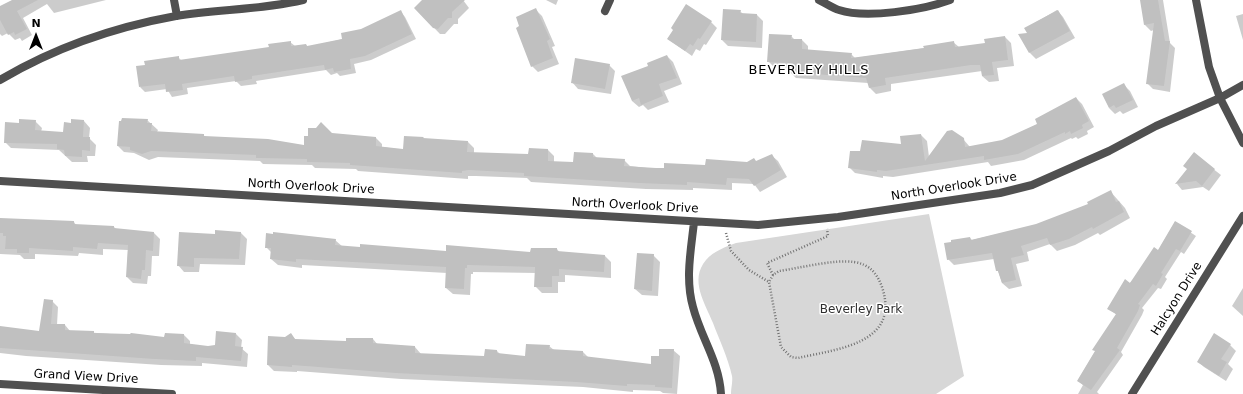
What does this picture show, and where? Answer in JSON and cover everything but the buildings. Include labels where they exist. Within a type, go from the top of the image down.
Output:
[{"type":"street","points":[[174,0],[176,16]]},
{"type":"street","points":[[0,80],[51,54],[117,30],[176,16],[284,5],[303,0]]},
{"type":"street","points":[[605,11],[610,0]]},
{"type":"street","points":[[819,0],[839,10],[865,14],[904,10],[950,0]]},
{"type":"street","points":[[1196,0],[1209,67],[1220,98],[1243,143]]},
{"type":"street","name":"North Overlook Drive","points":[[0,181],[758,225],[826,218],[1000,193],[1032,185],[1070,170],[1156,126],[1220,98],[1243,84]]},
{"type":"street","name":"Halcyon Drive","points":[[1132,394],[1243,216]]},
{"type":"street","points":[[694,222],[689,286],[693,308],[713,356],[719,376],[721,394]]},
{"type":"street","name":"Grand View Drive","points":[[0,384],[172,394]]},
{"type":"path","points":[[773,275],[767,263],[828,236],[826,218]]},
{"type":"path","points":[[724,223],[731,251],[749,270],[769,282]]},
{"type":"path","points":[[854,262],[866,266],[878,275],[883,289],[885,317],[876,330],[867,339],[853,345],[805,356],[791,357],[781,348],[769,282],[773,275],[779,271],[834,263],[854,262]]},
{"type":"green space","name":"Beverley Park","points":[[929,214],[964,376],[936,394],[731,394],[732,378],[730,369],[700,292],[699,275],[701,268],[709,257],[736,243]]},
{"type":"district","name":"BEVERLEY HILLS","points":[[809,71]]}]
